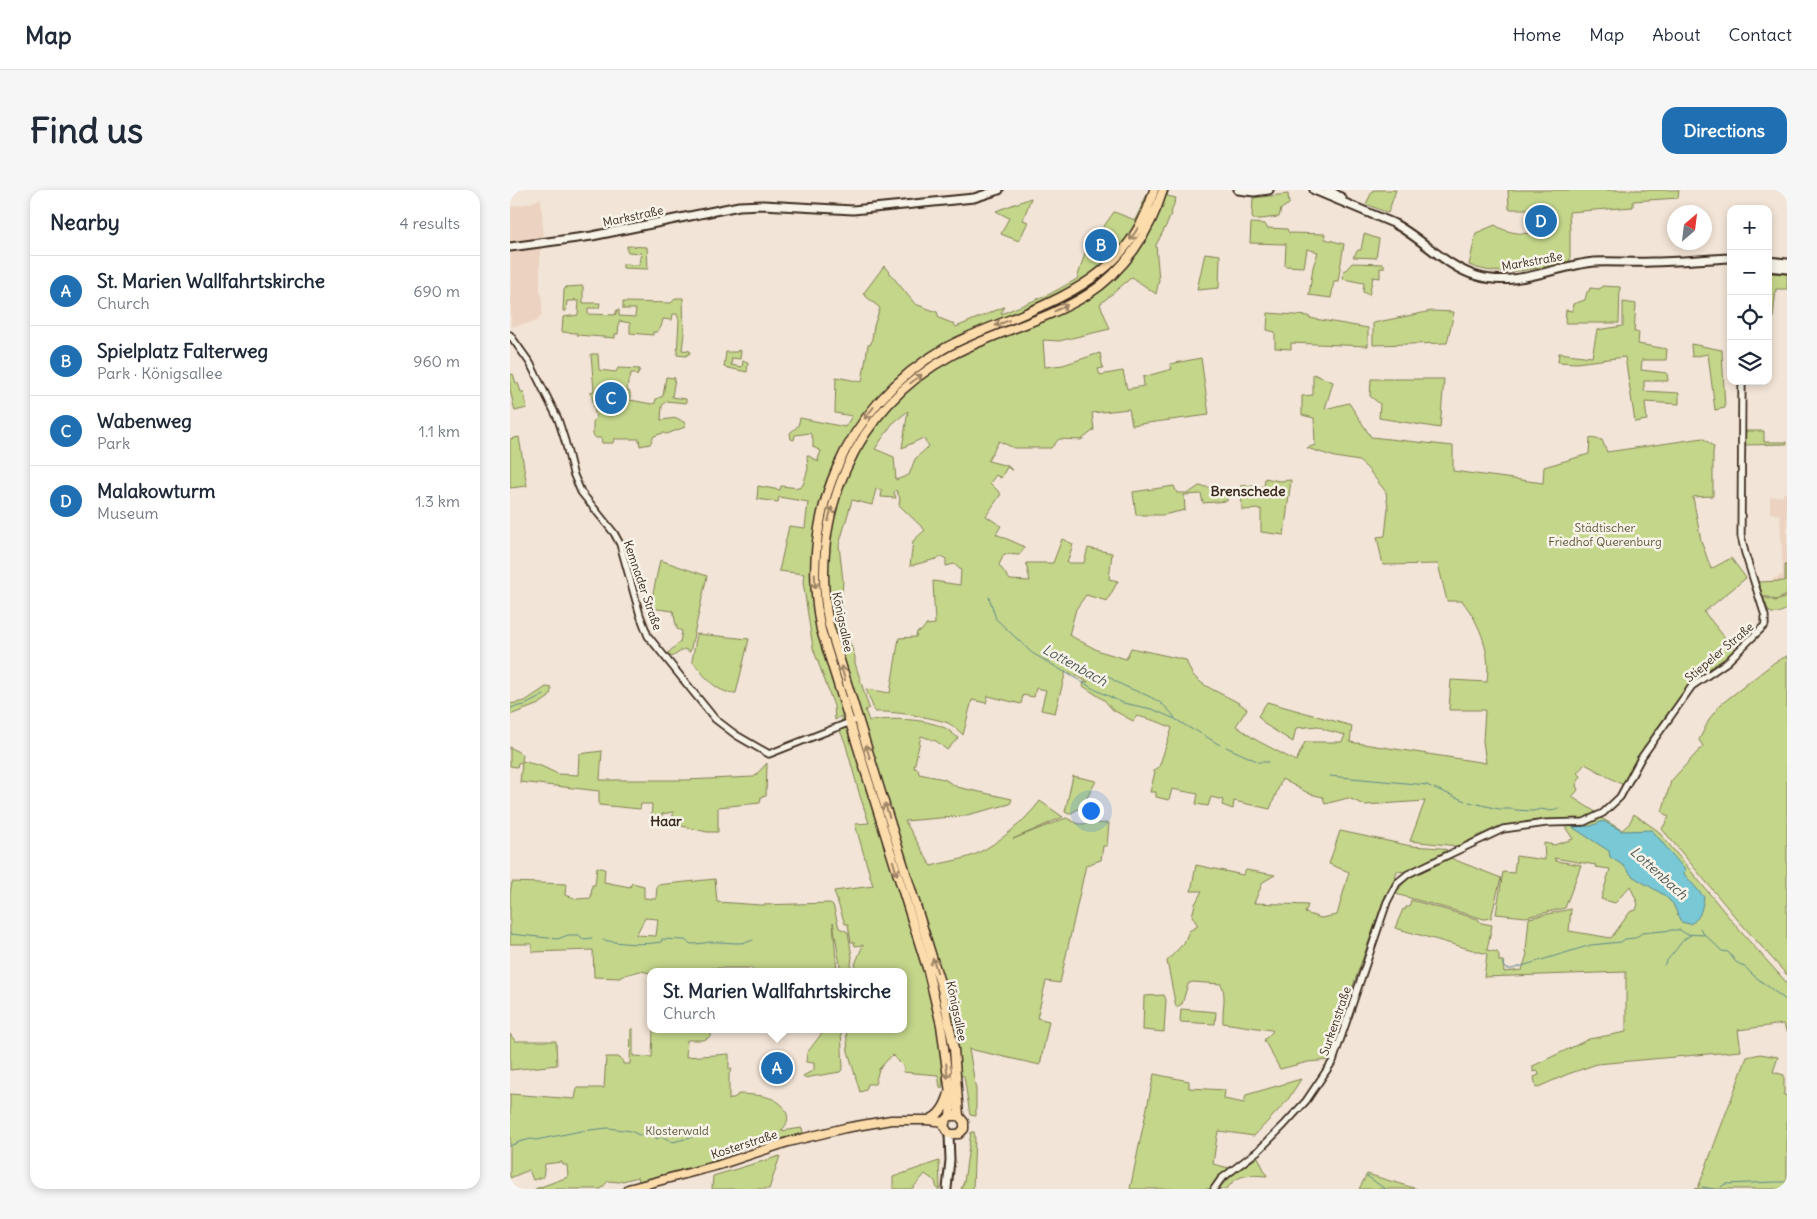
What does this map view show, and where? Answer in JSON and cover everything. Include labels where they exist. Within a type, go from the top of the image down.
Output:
[{"type":"main road","name":"Markstraße","points":[[510,247],[602,234],[739,206],[763,205],[853,210],[974,198],[998,190]]},
{"type":"main road","name":"Königsallee","points":[[950,1116],[941,1025],[928,971],[821,630],[816,601],[814,566],[818,526],[825,498],[838,463],[850,441],[879,401],[903,377],[929,358],[966,338],[1052,302],[1080,288],[1115,259],[1135,233],[1154,190]]},
{"type":"main road","name":"Königsallee","points":[[947,1189],[952,1134],[961,1133],[964,1126],[963,1119],[959,1116],[953,1048],[942,989],[829,625],[823,576],[825,539],[834,499],[858,446],[870,426],[908,384],[935,365],[973,344],[1087,295],[1113,274],[1135,249],[1155,214],[1163,190]]},
{"type":"main road","points":[[1238,190],[1254,192],[1269,190]]},
{"type":"main road","name":"Markstraße","points":[[1314,190],[1404,229],[1456,265],[1480,277],[1494,279],[1514,278],[1592,262],[1727,258]]},
{"type":"main road","name":"Markstraße","points":[[1329,190],[1350,204]]},
{"type":"main road","name":"Markstraße","points":[[1708,260],[1727,262]]},
{"type":"main road","points":[[1772,261],[1787,263]]},
{"type":"main road","points":[[1772,267],[1787,269]]},
{"type":"main road","points":[[927,1120],[935,1118],[940,1112],[949,1091]]},
{"type":"main road","points":[[945,1124],[950,1116],[959,1116]]},
{"type":"main road","points":[[910,1120],[945,1124]]},
{"type":"main road","points":[[910,1120],[927,1120],[945,1124],[952,1134]]},
{"type":"main road","name":"Kosterstraße","points":[[628,1189],[719,1165],[799,1139],[868,1123],[910,1120]]},
{"type":"street","name":"Kemnader Straße","points":[[510,335],[530,363],[559,421],[573,473],[581,492],[610,528],[620,544],[640,615],[648,635],[706,710],[736,735],[768,754],[849,722]]},
{"type":"street","name":"Stiepeler Straße","points":[[1617,801],[1641,758],[1692,686],[1727,662],[1763,629],[1766,622],[1741,536],[1742,385]]},
{"type":"street","points":[[849,722],[858,720]]},
{"type":"street","name":"Surkenstraße","points":[[1214,1189],[1221,1180],[1259,1150],[1284,1125],[1306,1101],[1332,1061],[1387,902],[1398,883],[1408,874],[1507,828],[1546,823],[1588,821],[1603,814],[1617,801]]},
{"type":"shaded area","points":[[541,198],[544,243],[540,246],[542,317],[539,317],[538,321],[511,327],[510,207],[530,203]]},
{"type":"shaded area","points":[[1569,212],[1570,231],[1551,229],[1531,234],[1534,214]]},
{"type":"shaded area","points":[[1783,493],[1787,493],[1787,609],[1774,614],[1767,609],[1760,586],[1783,574],[1780,515],[1770,513],[1770,497],[1783,496]]},
{"type":"green space","name":"Städtischer Friedhof Querenburg","points":[[1149,190],[1169,190],[1167,196],[1176,198],[1168,222],[1156,245],[1159,280],[1156,294],[1132,277],[1100,304],[1110,329],[1059,341],[1043,340],[1045,367],[1063,365],[1100,353],[1103,368],[1098,369],[1100,375],[1123,371],[1127,389],[1144,386],[1143,377],[1172,369],[1170,364],[1201,358],[1209,415],[1132,425],[1129,409],[1092,413],[1094,430],[1081,440],[1059,439],[1051,448],[1014,448],[999,441],[988,461],[1008,466],[1013,471],[1007,467],[1001,478],[996,475],[990,483],[1001,494],[986,516],[1001,526],[996,534],[1025,547],[1019,555],[1004,554],[999,565],[1010,580],[1030,581],[1026,563],[1053,563],[1062,539],[1073,544],[1067,563],[1084,563],[1088,548],[1112,553],[1109,579],[1118,581],[1107,601],[1086,595],[1076,609],[1069,635],[1099,651],[1126,659],[1131,648],[1186,660],[1192,673],[1204,685],[1234,700],[1247,709],[1236,726],[1256,740],[1296,761],[1305,742],[1342,742],[1345,735],[1318,726],[1296,728],[1293,742],[1266,725],[1258,716],[1267,702],[1352,726],[1350,742],[1486,763],[1483,741],[1485,710],[1449,710],[1451,680],[1487,682],[1486,650],[1479,629],[1462,601],[1447,601],[1438,564],[1383,565],[1377,537],[1385,536],[1388,508],[1386,492],[1359,461],[1335,457],[1307,448],[1315,445],[1314,418],[1302,415],[1302,396],[1313,395],[1313,374],[1333,382],[1325,409],[1349,403],[1371,437],[1453,446],[1453,471],[1543,483],[1544,467],[1589,454],[1590,438],[1602,440],[1607,452],[1703,438],[1714,447],[1713,496],[1693,497],[1701,541],[1711,569],[1731,558],[1746,578],[1704,612],[1736,651],[1685,690],[1654,732],[1623,785],[1585,764],[1577,773],[1581,776],[1576,785],[1578,790],[1572,797],[1597,813],[1587,818],[1495,828],[1458,846],[1410,841],[1425,801],[1365,805],[1348,798],[1325,804],[1323,797],[1310,794],[1282,779],[1270,809],[1234,801],[1233,809],[1222,805],[1223,800],[1211,797],[1208,806],[1196,804],[1198,794],[1172,789],[1169,800],[1156,797],[1156,792],[1150,792],[1155,772],[1153,771],[1159,767],[1172,728],[1137,716],[1133,721],[1113,710],[1104,700],[1083,686],[1084,682],[1088,682],[1066,671],[1055,713],[1041,710],[1046,690],[1036,688],[1034,697],[1023,695],[1021,704],[988,696],[986,703],[972,700],[963,735],[950,724],[941,721],[901,713],[875,712],[866,689],[890,693],[899,638],[916,637],[917,632],[921,631],[926,625],[935,624],[933,581],[960,585],[961,570],[954,564],[946,566],[946,559],[943,557],[910,566],[913,541],[925,530],[899,505],[900,498],[896,490],[894,492],[896,498],[881,497],[882,490],[876,489],[872,505],[852,500],[839,545],[843,581],[841,605],[846,631],[869,708],[865,710],[869,721],[888,719],[908,720],[928,722],[945,728],[958,738],[947,750],[936,741],[921,736],[914,768],[918,769],[919,774],[944,779],[957,787],[1012,799],[1010,804],[963,816],[905,821],[931,866],[965,858],[994,844],[1011,831],[1040,801],[1063,817],[1013,839],[1066,818],[1079,824],[1109,823],[1107,846],[1103,846],[1101,860],[1086,865],[1060,983],[1046,981],[1037,1018],[1049,1021],[1040,1065],[969,1049],[976,1090],[976,1116],[970,1115],[964,1076],[943,1073],[942,1089],[938,1075],[903,1072],[904,1067],[892,1055],[879,1069],[875,1084],[868,1084],[866,1090],[860,1092],[848,1051],[846,1033],[907,1033],[907,968],[855,968],[863,945],[855,946],[854,942],[851,942],[848,924],[845,924],[834,891],[873,886],[855,824],[869,823],[840,731],[843,729],[841,716],[835,720],[834,706],[813,648],[803,582],[804,574],[779,571],[789,526],[805,528],[808,502],[779,497],[778,502],[757,499],[758,486],[780,490],[781,486],[799,488],[803,485],[808,469],[807,455],[819,462],[818,459],[821,451],[813,447],[813,439],[810,433],[795,435],[794,440],[791,439],[790,433],[798,426],[800,418],[845,427],[852,416],[835,413],[836,377],[862,382],[868,345],[871,344],[880,308],[863,294],[884,266],[915,304],[937,312],[939,318],[954,324],[956,327],[1004,307],[1001,314],[1050,294],[1077,279],[1085,253],[1114,212],[1135,220]],"holes":[[[908,411],[902,448],[923,438],[929,446],[915,459],[909,475],[896,480],[894,457],[875,449],[892,424]]]},
{"type":"green space","points":[[1373,190],[1396,190],[1388,213],[1366,204]]},
{"type":"green space","points":[[1508,190],[1679,190],[1678,198],[1633,201],[1633,207],[1569,212],[1570,261],[1507,272],[1482,269],[1469,265],[1476,233],[1495,225],[1515,233],[1551,229],[1549,213],[1534,214],[1533,209],[1509,209]]},
{"type":"green space","points":[[1288,194],[1289,204],[1281,209],[1279,217],[1253,219],[1253,198]]},
{"type":"green space","points":[[1031,198],[1023,220],[1028,222],[1019,241],[1001,234],[1009,218],[996,211]]},
{"type":"green space","points":[[1251,223],[1265,224],[1267,228],[1287,229],[1289,233],[1325,234],[1325,239],[1344,244],[1338,281],[1334,281],[1331,298],[1309,295],[1313,267],[1318,252],[1307,249],[1304,267],[1285,266],[1286,244],[1250,243]]},
{"type":"green space","points":[[1364,234],[1379,239],[1376,258],[1353,257],[1358,250],[1361,250]]},
{"type":"green space","points":[[627,246],[647,247],[648,269],[623,268],[623,264],[639,265],[640,257],[642,257],[641,253],[627,252]]},
{"type":"green space","points":[[1205,253],[1220,255],[1219,288],[1197,290]]},
{"type":"green space","points":[[1352,263],[1384,264],[1384,268],[1380,268],[1380,278],[1373,277],[1369,295],[1363,292],[1364,283],[1343,279],[1344,270]]},
{"type":"green space","points":[[1772,273],[1787,274],[1787,289],[1776,289],[1773,318]]},
{"type":"green space","points":[[583,286],[583,303],[600,303],[599,308],[588,308],[588,314],[615,315],[617,310],[619,310],[619,316],[635,317],[636,309],[623,309],[623,302],[671,303],[676,298],[683,298],[684,334],[682,350],[690,351],[690,353],[686,356],[677,355],[679,320],[677,314],[673,314],[672,320],[663,319],[661,327],[657,332],[653,332],[653,335],[630,333],[630,323],[619,321],[618,334],[615,334],[615,338],[562,332],[563,317],[578,315],[579,301],[575,301],[575,299],[574,301],[567,301],[566,311],[563,311],[564,290],[566,287]]},
{"type":"green space","points":[[1602,286],[1620,287],[1619,323],[1565,323],[1566,310],[1572,311],[1573,304],[1585,300],[1590,288],[1600,289]]},
{"type":"green space","points":[[1623,302],[1636,304],[1634,332],[1639,332],[1638,344],[1667,349],[1666,360],[1642,360],[1641,370],[1667,373],[1668,381],[1644,381],[1644,391],[1679,393],[1679,404],[1645,402],[1647,420],[1635,422],[1625,357],[1576,363],[1558,362],[1559,353],[1592,357],[1597,330],[1623,326]]},
{"type":"green space","points":[[1432,311],[1454,312],[1447,343],[1373,345],[1373,323]]},
{"type":"green space","points":[[1268,313],[1309,316],[1309,318],[1368,328],[1368,346],[1291,343],[1291,349],[1275,348],[1275,332],[1267,330]]},
{"type":"green space","points":[[1691,344],[1722,350],[1725,408],[1715,410],[1708,354],[1692,357]]},
{"type":"green space","points":[[738,350],[741,351],[740,359],[732,358],[731,365],[742,367],[743,361],[748,362],[747,372],[724,367],[726,352],[737,352]]},
{"type":"green space","points":[[591,354],[598,354],[599,370],[616,372],[618,368],[640,369],[637,376],[635,373],[631,373],[628,381],[627,390],[630,392],[630,400],[655,403],[656,399],[663,396],[666,377],[675,378],[672,397],[686,399],[686,403],[666,401],[662,406],[661,420],[677,418],[685,423],[685,427],[667,434],[663,433],[654,436],[650,444],[640,446],[639,439],[614,439],[613,443],[602,443],[601,438],[596,438],[593,435],[593,422],[596,418],[591,392],[594,391]]},
{"type":"green space","points":[[513,374],[521,392],[524,392],[527,408],[515,411],[510,390],[510,375]]},
{"type":"green space","points":[[1371,379],[1444,379],[1440,428],[1379,418],[1380,404],[1370,396]]},
{"type":"green space","points":[[1746,431],[1764,431],[1764,442],[1787,442],[1787,444],[1744,445]]},
{"type":"green space","points":[[519,437],[527,486],[510,488],[510,439]]},
{"type":"green space","points":[[1265,478],[1279,481],[1291,480],[1284,535],[1261,532],[1261,509],[1242,510],[1241,485],[1264,487]]},
{"type":"green space","points":[[1174,486],[1177,493],[1189,493],[1199,486],[1214,488],[1218,492],[1227,491],[1227,501],[1203,503],[1201,494],[1184,495],[1185,510],[1163,515],[1136,515],[1133,492]]},
{"type":"green space","points":[[660,560],[707,576],[690,652],[684,649],[672,657],[668,653],[680,642],[682,631],[677,629],[673,611],[650,608]]},
{"type":"green space","points":[[1785,565],[1787,565],[1787,595],[1776,600],[1762,595],[1758,582],[1785,581]]},
{"type":"green space","points":[[1763,597],[1776,601],[1787,597],[1787,609],[1776,613],[1769,612]]},
{"type":"green space","points":[[697,634],[749,639],[736,693],[716,687],[692,661]]},
{"type":"green space","points":[[1787,656],[1787,975],[1737,919],[1662,829],[1669,817],[1662,812],[1671,781],[1703,746],[1699,740],[1710,718],[1720,705],[1775,662]]},
{"type":"green space","points":[[546,687],[552,688],[549,697],[539,704],[510,715],[510,704],[525,701]]},
{"type":"green space","points":[[510,747],[523,755],[522,761],[541,766],[558,774],[578,775],[579,754],[602,751],[600,780],[686,780],[754,777],[767,763],[766,796],[761,797],[760,803],[718,807],[718,832],[707,832],[673,824],[673,812],[662,814],[661,823],[651,825],[652,804],[641,804],[640,809],[599,805],[599,791],[520,782],[522,762],[518,763],[517,767],[510,766]]},
{"type":"green space","points":[[1073,776],[1096,781],[1082,807],[1069,814],[1065,812]]},
{"type":"green space","points":[[1634,814],[1658,831],[1741,932],[1787,983],[1787,1032],[1783,1024],[1738,1030],[1741,1051],[1597,1064],[1536,1088],[1534,1077],[1539,1075],[1538,1071],[1533,1072],[1533,1066],[1589,1039],[1626,1032],[1626,972],[1484,977],[1487,954],[1395,928],[1403,909],[1405,910],[1406,907],[1409,907],[1411,900],[1478,919],[1481,923],[1492,925],[1487,950],[1497,952],[1499,961],[1503,961],[1504,972],[1522,970],[1527,954],[1529,918],[1571,909],[1569,931],[1611,938],[1630,912],[1636,910],[1638,904],[1630,886],[1615,903],[1601,899],[1610,869],[1554,858],[1556,861],[1581,865],[1565,908],[1526,917],[1496,914],[1503,872],[1514,873],[1516,856],[1545,860],[1544,843],[1554,845],[1573,839],[1565,827],[1586,825],[1601,818],[1622,830],[1629,824]]},
{"type":"green space","points":[[1340,831],[1411,846],[1447,850],[1407,872],[1397,871],[1395,879],[1385,896],[1329,1060],[1308,1062],[1280,1069],[1264,1040],[1273,1031],[1223,1023],[1224,998],[1221,984],[1192,982],[1188,984],[1182,1004],[1176,1007],[1167,961],[1184,943],[1189,931],[1198,926],[1192,916],[1195,904],[1202,891],[1191,891],[1196,865],[1243,875],[1246,870],[1275,875],[1263,882],[1254,903],[1308,905],[1305,913],[1321,918],[1337,915],[1349,872],[1329,864]]},
{"type":"green space","points":[[1450,858],[1501,878],[1491,918],[1484,919],[1396,894],[1400,887],[1412,876]]},
{"type":"green space","points":[[597,867],[605,869],[604,882],[630,887],[632,883],[644,886],[644,898],[656,899],[657,885],[715,879],[717,902],[761,905],[830,903],[833,905],[839,928],[848,932],[852,957],[851,968],[840,968],[833,922],[837,968],[647,968],[647,972],[640,971],[620,978],[594,977],[593,950],[532,952],[532,944],[510,944],[510,894],[512,882],[566,884],[565,895],[577,899],[591,898],[592,885],[595,885]],"holes":[[[645,918],[658,919],[656,936],[636,935]]]},
{"type":"green space","points":[[1164,995],[1166,1000],[1164,1032],[1143,1030],[1144,996]]},
{"type":"green space","points":[[1181,1009],[1216,1012],[1215,1024],[1180,1022]]},
{"type":"green space","name":"Klosterwald","points":[[631,1029],[633,1029],[633,1056],[652,1057],[653,1033],[711,1033],[711,1036],[704,1040],[687,1040],[686,1057],[729,1054],[729,1069],[732,1069],[729,1074],[729,1100],[738,1094],[759,1095],[773,1099],[784,1107],[787,1114],[787,1123],[781,1131],[802,1128],[803,1133],[718,1155],[718,1160],[639,1181],[638,1177],[619,1182],[608,1181],[601,1189],[535,1189],[568,1177],[567,1165],[563,1165],[562,1162],[545,1164],[543,1177],[533,1180],[529,1170],[510,1178],[510,1094],[575,1099],[577,1088],[604,1088],[606,1057],[618,1057],[623,1060],[623,1064],[630,1064]]},
{"type":"green space","points":[[822,1033],[841,1033],[843,1068],[840,1072],[804,1078],[803,1076],[814,1070],[814,1063],[806,1062],[807,1053]]},
{"type":"green space","points":[[510,1034],[515,1041],[556,1041],[557,1065],[510,1070]]},
{"type":"green space","points":[[1760,1054],[1778,1057],[1773,1072],[1784,1075],[1784,1095],[1787,1096],[1787,1189],[1695,1189],[1698,1188],[1747,1057]]},
{"type":"green space","points":[[1154,1074],[1189,1081],[1189,1088],[1225,1090],[1224,1099],[1244,1103],[1246,1095],[1301,1079],[1287,1101],[1254,1136],[1219,1131],[1213,1164],[1229,1168],[1210,1189],[1130,1189]]},
{"type":"green space","points":[[971,1132],[974,1132],[975,1136],[973,1189],[961,1189],[964,1182]]},
{"type":"green space","points":[[780,1156],[769,1189],[712,1189],[713,1176]]},
{"type":"green space","points":[[1258,1157],[1267,1176],[1245,1176],[1235,1180],[1227,1189],[1218,1189],[1236,1172]]},
{"type":"green space","points":[[939,1161],[940,1189],[937,1189],[935,1181],[925,1174],[912,1189],[893,1189],[893,1177]]},
{"type":"green space","points":[[1367,1174],[1417,1189],[1359,1189]]},
{"type":"water","points":[[1603,821],[1622,831],[1652,830],[1685,870],[1684,874],[1704,897],[1700,913],[1694,922],[1690,924],[1681,922],[1673,904],[1664,895],[1632,876],[1624,866],[1610,857],[1609,851],[1572,827],[1591,826]]},
{"type":"waterway","name":"Lottenbach","points":[[989,597],[996,619],[1032,653],[1094,689],[1123,703],[1152,709],[1175,719],[1193,730]]},
{"type":"waterway","name":"Lottenbach","points":[[1107,675],[1125,686],[1160,702],[1175,718]]},
{"type":"waterway","points":[[510,709],[525,705],[544,695]]},
{"type":"waterway","name":"Lottenbach","points":[[1195,730],[1220,745]]},
{"type":"waterway","name":"Lottenbach","points":[[1226,747],[1257,761]]},
{"type":"waterway","name":"Lottenbach","points":[[1258,762],[1268,762]]},
{"type":"waterway","name":"Lottenbach","points":[[1330,776],[1427,785],[1431,787]]},
{"type":"waterway","name":"Lottenbach","points":[[1434,788],[1465,801]]},
{"type":"waterway","name":"Lottenbach","points":[[1469,802],[1499,809],[1514,809]]},
{"type":"waterway","name":"Lottenbach","points":[[1515,810],[1533,811],[1541,809],[1551,811],[1559,809]]},
{"type":"waterway","name":"Lottenbach","points":[[1700,928],[1722,951],[1728,952],[1736,962],[1787,1001]]},
{"type":"waterway","points":[[1503,962],[1503,966],[1506,969],[1512,969],[1591,945],[1621,942],[1625,939],[1635,938],[1642,933],[1680,930],[1686,934],[1704,935]]},
{"type":"waterway","points":[[510,934],[558,939],[568,935],[579,935],[583,939],[592,938]]},
{"type":"waterway","points":[[1664,965],[1683,940],[1691,935]]},
{"type":"waterway","points":[[603,940],[640,944],[661,942],[662,939],[685,940],[691,944],[716,942],[744,943],[753,940]]},
{"type":"waterway","points":[[510,1146],[531,1139],[536,1140],[608,1128],[631,1131],[639,1135],[652,1135],[657,1139],[661,1136],[673,1142],[685,1139]]},
{"type":"waterway","points":[[687,1138],[692,1137]]},
{"type":"waterway","points":[[1367,1176],[1385,1189]]},
{"type":"waterway","points":[[1721,1187],[1725,1184],[1775,1182]]},
{"type":"waterway","points":[[1776,1182],[1787,1182]]},
{"type":"waterway","points":[[1702,1187],[1714,1189]]},
{"type":"place","name":"Malakowturm","points":[[1541,221]]},
{"type":"place","name":"Spielplatz Falterweg","points":[[1101,245]]},
{"type":"place","name":"Wabenweg","points":[[611,398]]},
{"type":"place","name":"St. Marien Wallfahrtskirche","points":[[777,1068]]},
{"type":"district","name":"Brenschede","points":[[1248,491]]},
{"type":"district","name":"Haar","points":[[666,821]]}]
